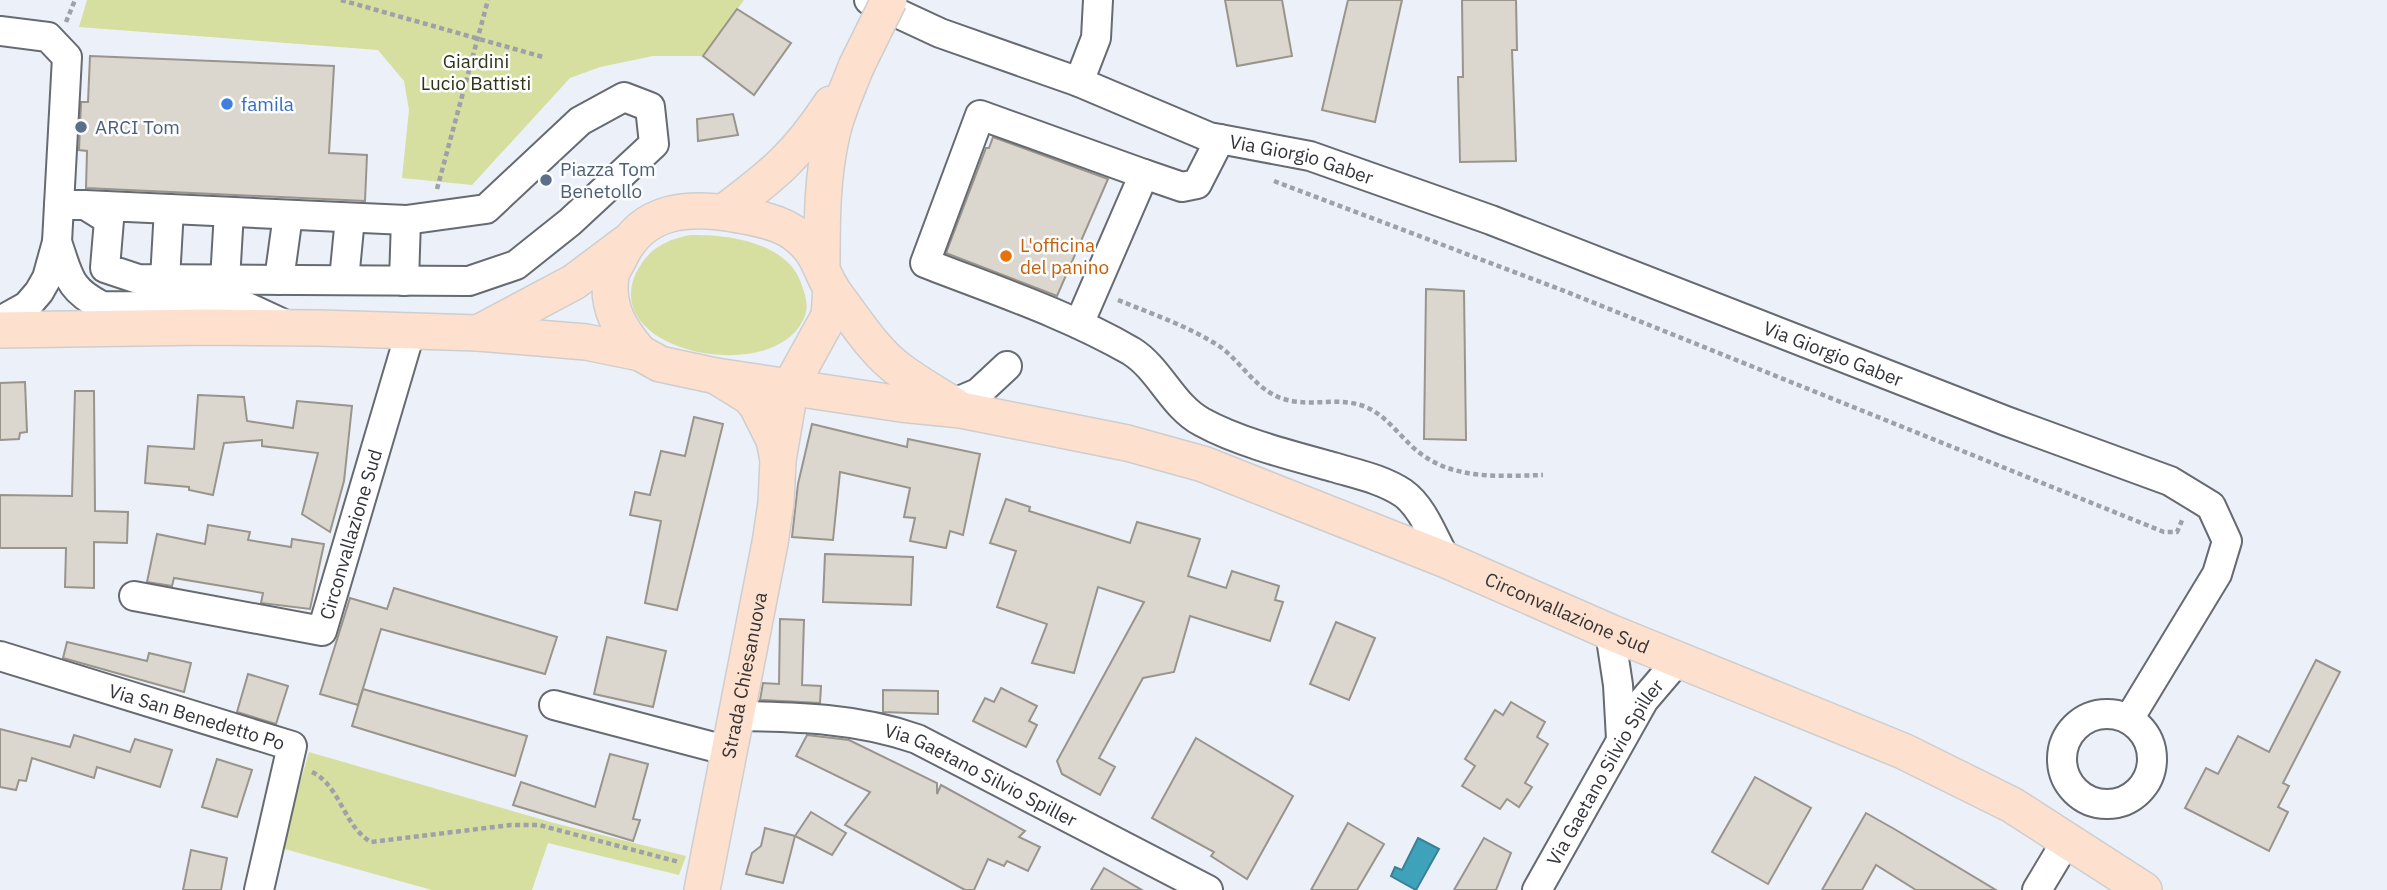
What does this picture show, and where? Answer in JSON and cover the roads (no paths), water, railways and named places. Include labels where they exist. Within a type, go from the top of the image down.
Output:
[{"type":"main road","points":[[778,460],[791,385],[829,316],[823,183],[832,131],[856,67],[889,0]]},
{"type":"main road","points":[[724,212],[776,174],[797,152],[856,67]]},
{"type":"main road","name":"Circonvallazione Sud","points":[[778,460],[774,440],[750,397],[716,376],[660,365],[640,353],[620,329],[611,306],[611,275],[626,243],[637,228],[655,218],[682,211],[724,212],[762,219],[791,231],[810,246],[861,330],[899,370],[956,407]]},
{"type":"main road","name":"Circonvallazione Sud","points":[[478,333],[574,282],[626,243]]},
{"type":"main road","name":"Circonvallazione Sud","points":[[0,330],[293,329],[478,333],[586,342],[640,353]]},
{"type":"main road","points":[[716,376],[791,385]]},
{"type":"main road","name":"Circonvallazione Sud","points":[[791,385],[901,404],[956,407],[1127,443],[1203,464],[1446,560],[1610,632],[1903,751],[2012,805],[2144,890]]},
{"type":"main road","name":"Strada Chiesanuova","points":[[704,880],[774,517],[778,460]]},
{"type":"street","name":"Via Giorgio Gaber","points":[[869,0],[940,33],[1079,82],[1220,139],[1310,156],[1491,220],[1993,416],[2170,481],[2211,506],[2227,541],[2217,574],[2129,719]]},
{"type":"street","points":[[1079,82],[1096,38],[1098,0]]},
{"type":"street","points":[[0,31],[48,37],[67,57],[72,205],[57,242],[47,278],[48,298],[64,329]]},
{"type":"street","points":[[624,97],[650,107],[654,144],[570,222],[516,265],[469,281],[138,279],[105,268],[109,220],[72,205],[406,220],[486,209],[580,121],[624,97]]},
{"type":"street","name":"Via Giorgio Gaber","points":[[1089,330],[925,263],[980,115],[1182,187],[1197,184],[1220,139]]},
{"type":"street","points":[[1144,174],[1094,290],[1089,330],[1145,362],[1175,399],[1201,422],[1288,454],[1376,480],[1404,494],[1415,506],[1446,560]]},
{"type":"street","points":[[165,279],[169,209]]},
{"type":"street","points":[[225,280],[229,212]]},
{"type":"street","points":[[279,280],[288,215]]},
{"type":"street","points":[[344,280],[350,218]]},
{"type":"street","points":[[404,281],[406,220]]},
{"type":"street","points":[[57,242],[70,281],[81,296],[102,306],[247,307],[293,329]]},
{"type":"street","points":[[0,321],[27,306],[47,278]]},
{"type":"street","name":"Circonvallazione Sud","points":[[134,596],[322,631],[410,333]]},
{"type":"street","points":[[956,407],[978,393],[1007,366]]},
{"type":"street","points":[[1610,632],[1617,674],[1620,739]]},
{"type":"street","name":"Via San Benedetto Po","points":[[0,656],[292,746],[258,890]]},
{"type":"street","name":"Via Gaetano Silvio Spiller","points":[[1537,890],[1620,739],[1644,700],[1679,659]]},
{"type":"street","points":[[554,705],[729,751]]},
{"type":"street","name":"Via Gaetano Silvio Spiller","points":[[736,716],[829,718],[878,726],[916,739],[1208,890]]},
{"type":"street","points":[[2037,890],[2067,840]]},
{"type":"water","points":[[1418,838],[1439,849],[1416,890],[1391,876],[1395,867],[1402,870]]},
{"type":"place","name":"famila","points":[[227,104]]},
{"type":"place","name":"ARCI Tom","points":[[81,127]]},
{"type":"place","name":"Piazza Tom Benetollo","points":[[546,180]]},
{"type":"place","name":"L'officina del panino","points":[[1006,256]]},
{"type":"park label","name":"Giardini Lucio Battisti","points":[[476,72]]}]
